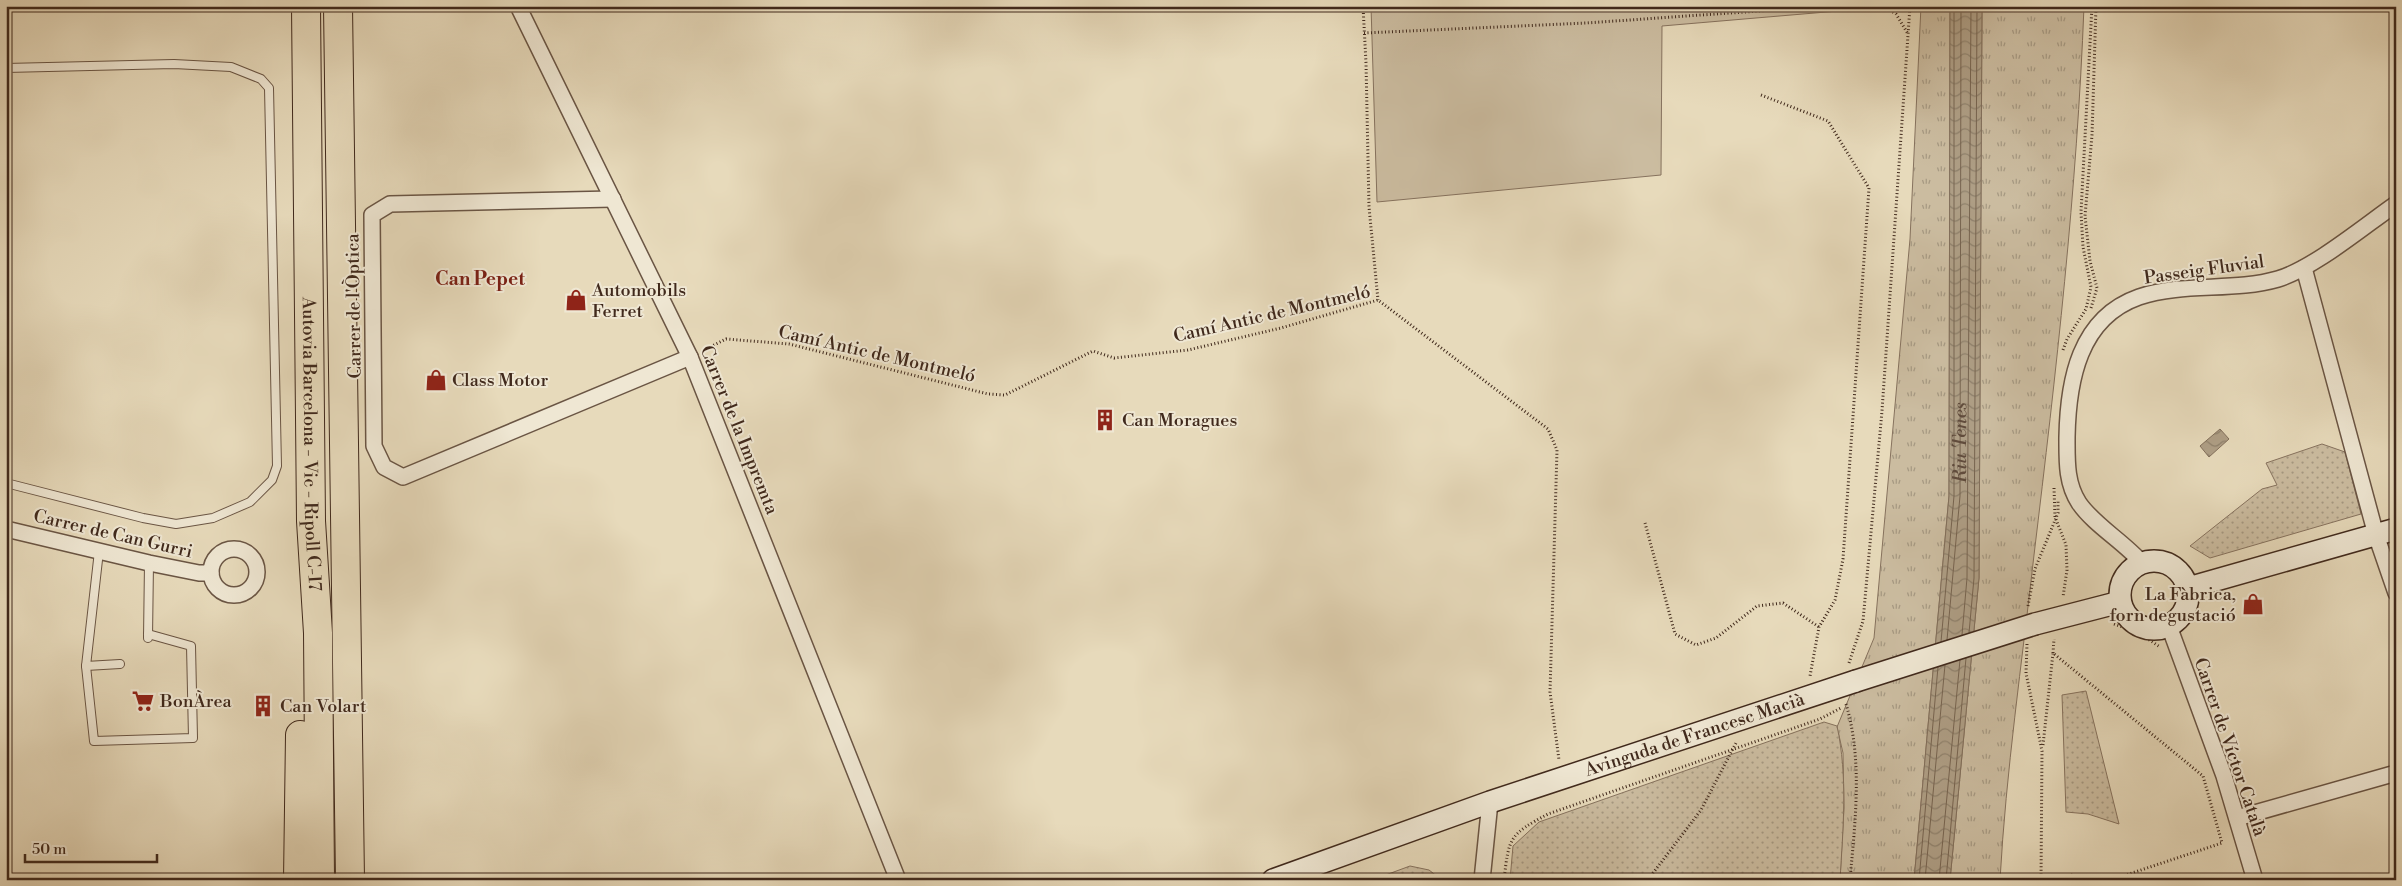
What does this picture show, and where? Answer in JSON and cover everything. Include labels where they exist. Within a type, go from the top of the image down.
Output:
[{"type":"highway","name":"Autovia Barcelona - Vic - Ripoll C-17","points":[[306,6],[311,521],[318,633],[320,880]]},
{"type":"highway","name":"Autovia Barcelona - Vic - Ripoll C-17","points":[[338,6],[350,880]]},
{"type":"highway","points":[[298,880],[301,703],[318,633]]},
{"type":"highway","points":[[346,636],[360,782],[364,880]]},
{"type":"street","name":"Carrer de la Impremta","points":[[518,6],[690,357],[898,880]]},
{"type":"street","name":"Carrer de l'Òptica","points":[[613,200],[390,204],[372,215],[374,446],[384,467],[403,477],[690,357]]},
{"type":"street","name":"Passeig Fluvial","points":[[2142,563],[2131,550],[2080,504],[2070,485],[2067,458],[2067,418],[2072,376],[2080,353],[2092,331],[2103,318],[2139,297],[2181,288],[2258,283],[2279,278],[2304,268],[2396,204]]},
{"type":"street","points":[[2304,268],[2386,532],[2396,593]]},
{"type":"street","name":"Carrer de Can Gurri","points":[[6,529],[149,563],[199,573],[212,573]]},
{"type":"street","points":[[2188,588],[2386,532]]},
{"type":"street","points":[[2160,561],[2170,564],[2184,578],[2188,588],[2185,610],[2178,620],[2169,626],[2148,629],[2139,626],[2130,620],[2120,602],[2120,592],[2127,574],[2142,563],[2160,561]]},
{"type":"street","name":"Avinguda de Francesc Macià","points":[[1272,880],[1490,802],[1807,697],[1849,693],[2034,628],[2120,602]]},
{"type":"street","name":"Carrer de Víctor Català","points":[[2169,626],[2224,776],[2255,880]]},
{"type":"street","points":[[2237,818],[2396,773]]},
{"type":"street","points":[[1482,880],[1490,802]]},
{"type":"lane","points":[[6,68],[174,64],[231,67],[261,79],[269,88],[277,466],[272,480],[250,502],[213,518],[176,524],[142,518],[6,483]]},
{"type":"lane","points":[[99,551],[86,666],[94,741],[193,738],[191,646],[148,636],[149,563]]},
{"type":"lane","points":[[86,666],[120,664]]},
{"type":"path","points":[[1362,6],[1369,207],[1378,300]]},
{"type":"path","points":[[1364,33],[1586,23],[1831,6]]},
{"type":"path","points":[[1884,6],[1896,14],[1908,35]]},
{"type":"path","points":[[1850,880],[1856,802],[1854,729],[1849,693],[1863,621],[1882,411],[1910,6]]},
{"type":"path","points":[[2067,354],[2072,339],[2090,310],[2097,288],[2090,261],[2085,216],[2092,135],[2094,6]]},
{"type":"path","points":[[2061,357],[2067,339],[2086,309],[2091,287],[2083,247],[2081,212],[2094,6]]},
{"type":"path","points":[[1762,95],[1828,121],[1869,188],[1843,559],[1835,600],[1818,627],[1807,697]]},
{"type":"path","name":"Camí Antic de Montmeló","points":[[690,357],[726,339],[789,344],[988,394],[1005,395],[1093,351],[1114,358],[1188,350],[1281,328],[1378,300],[1548,429],[1557,450],[1550,692],[1562,778]]},
{"type":"path","points":[[2042,751],[2026,673],[2034,628],[2035,570],[2058,512],[2059,484]]},
{"type":"path","points":[[2055,517],[2066,545],[2067,570],[2062,602]]},
{"type":"path","points":[[1645,523],[1675,634],[1696,645],[1716,638],[1757,606],[1783,603],[1818,627]]},
{"type":"path","points":[[2105,626],[2114,624],[2139,633],[2166,652]]},
{"type":"path","points":[[2034,628],[2054,639],[2062,636]]},
{"type":"path","points":[[2041,880],[2042,751],[2054,639]]},
{"type":"path","points":[[2053,653],[2203,776],[2222,843],[2109,880],[2072,875],[2058,880]]},
{"type":"path","points":[[1504,880],[1508,847],[1520,829],[1548,814],[1820,719],[1849,693]]},
{"type":"path","points":[[1645,880],[1650,877],[1701,810],[1750,716]]},
{"type":"green space","points":[[1371,6],[1897,6],[1662,26],[1661,175],[1377,202]]},
{"type":"green space","points":[[1921,6],[1950,6],[1949,496],[1914,880],[1840,880],[1844,808],[1843,753],[1837,727],[1874,638],[1910,239]]},
{"type":"green space","points":[[1982,6],[2084,6],[2081,75],[2065,281],[2010,758],[2000,880],[1950,880],[1979,578]]},
{"type":"green space","points":[[2322,444],[2345,452],[2361,514],[2210,558],[2190,546],[2262,489],[2277,485],[2266,463]]},
{"type":"green space","points":[[2086,691],[2119,824],[2088,814],[2066,812],[2062,695]]},
{"type":"green space","points":[[1824,722],[1837,726],[1843,764],[1844,803],[1840,880],[1510,880],[1513,846],[1539,822]]},
{"type":"green space","points":[[1410,866],[1429,870],[1442,880],[1372,880]]},
{"type":"water","name":"Riu Tenes","points":[[1950,6],[1982,6],[1979,578],[1950,880],[1914,880],[1949,496]]},
{"type":"water","points":[[2220,429],[2229,439],[2209,457],[2200,446]]},
{"type":"place","name":"Automobils Ferret","points":[[576,300]]},
{"type":"place","name":"Class Motor","points":[[436,380]]},
{"type":"place","name":"Can Moragues","points":[[1105,420]]},
{"type":"place","name":"La Fàbrica, forn degustació","points":[[2253,604]]},
{"type":"place","name":"BonÀrea","points":[[143,701]]},
{"type":"place","name":"Can Volart","points":[[263,706]]},
{"type":"district","name":"Can Pepet","points":[[480,279]]}]
